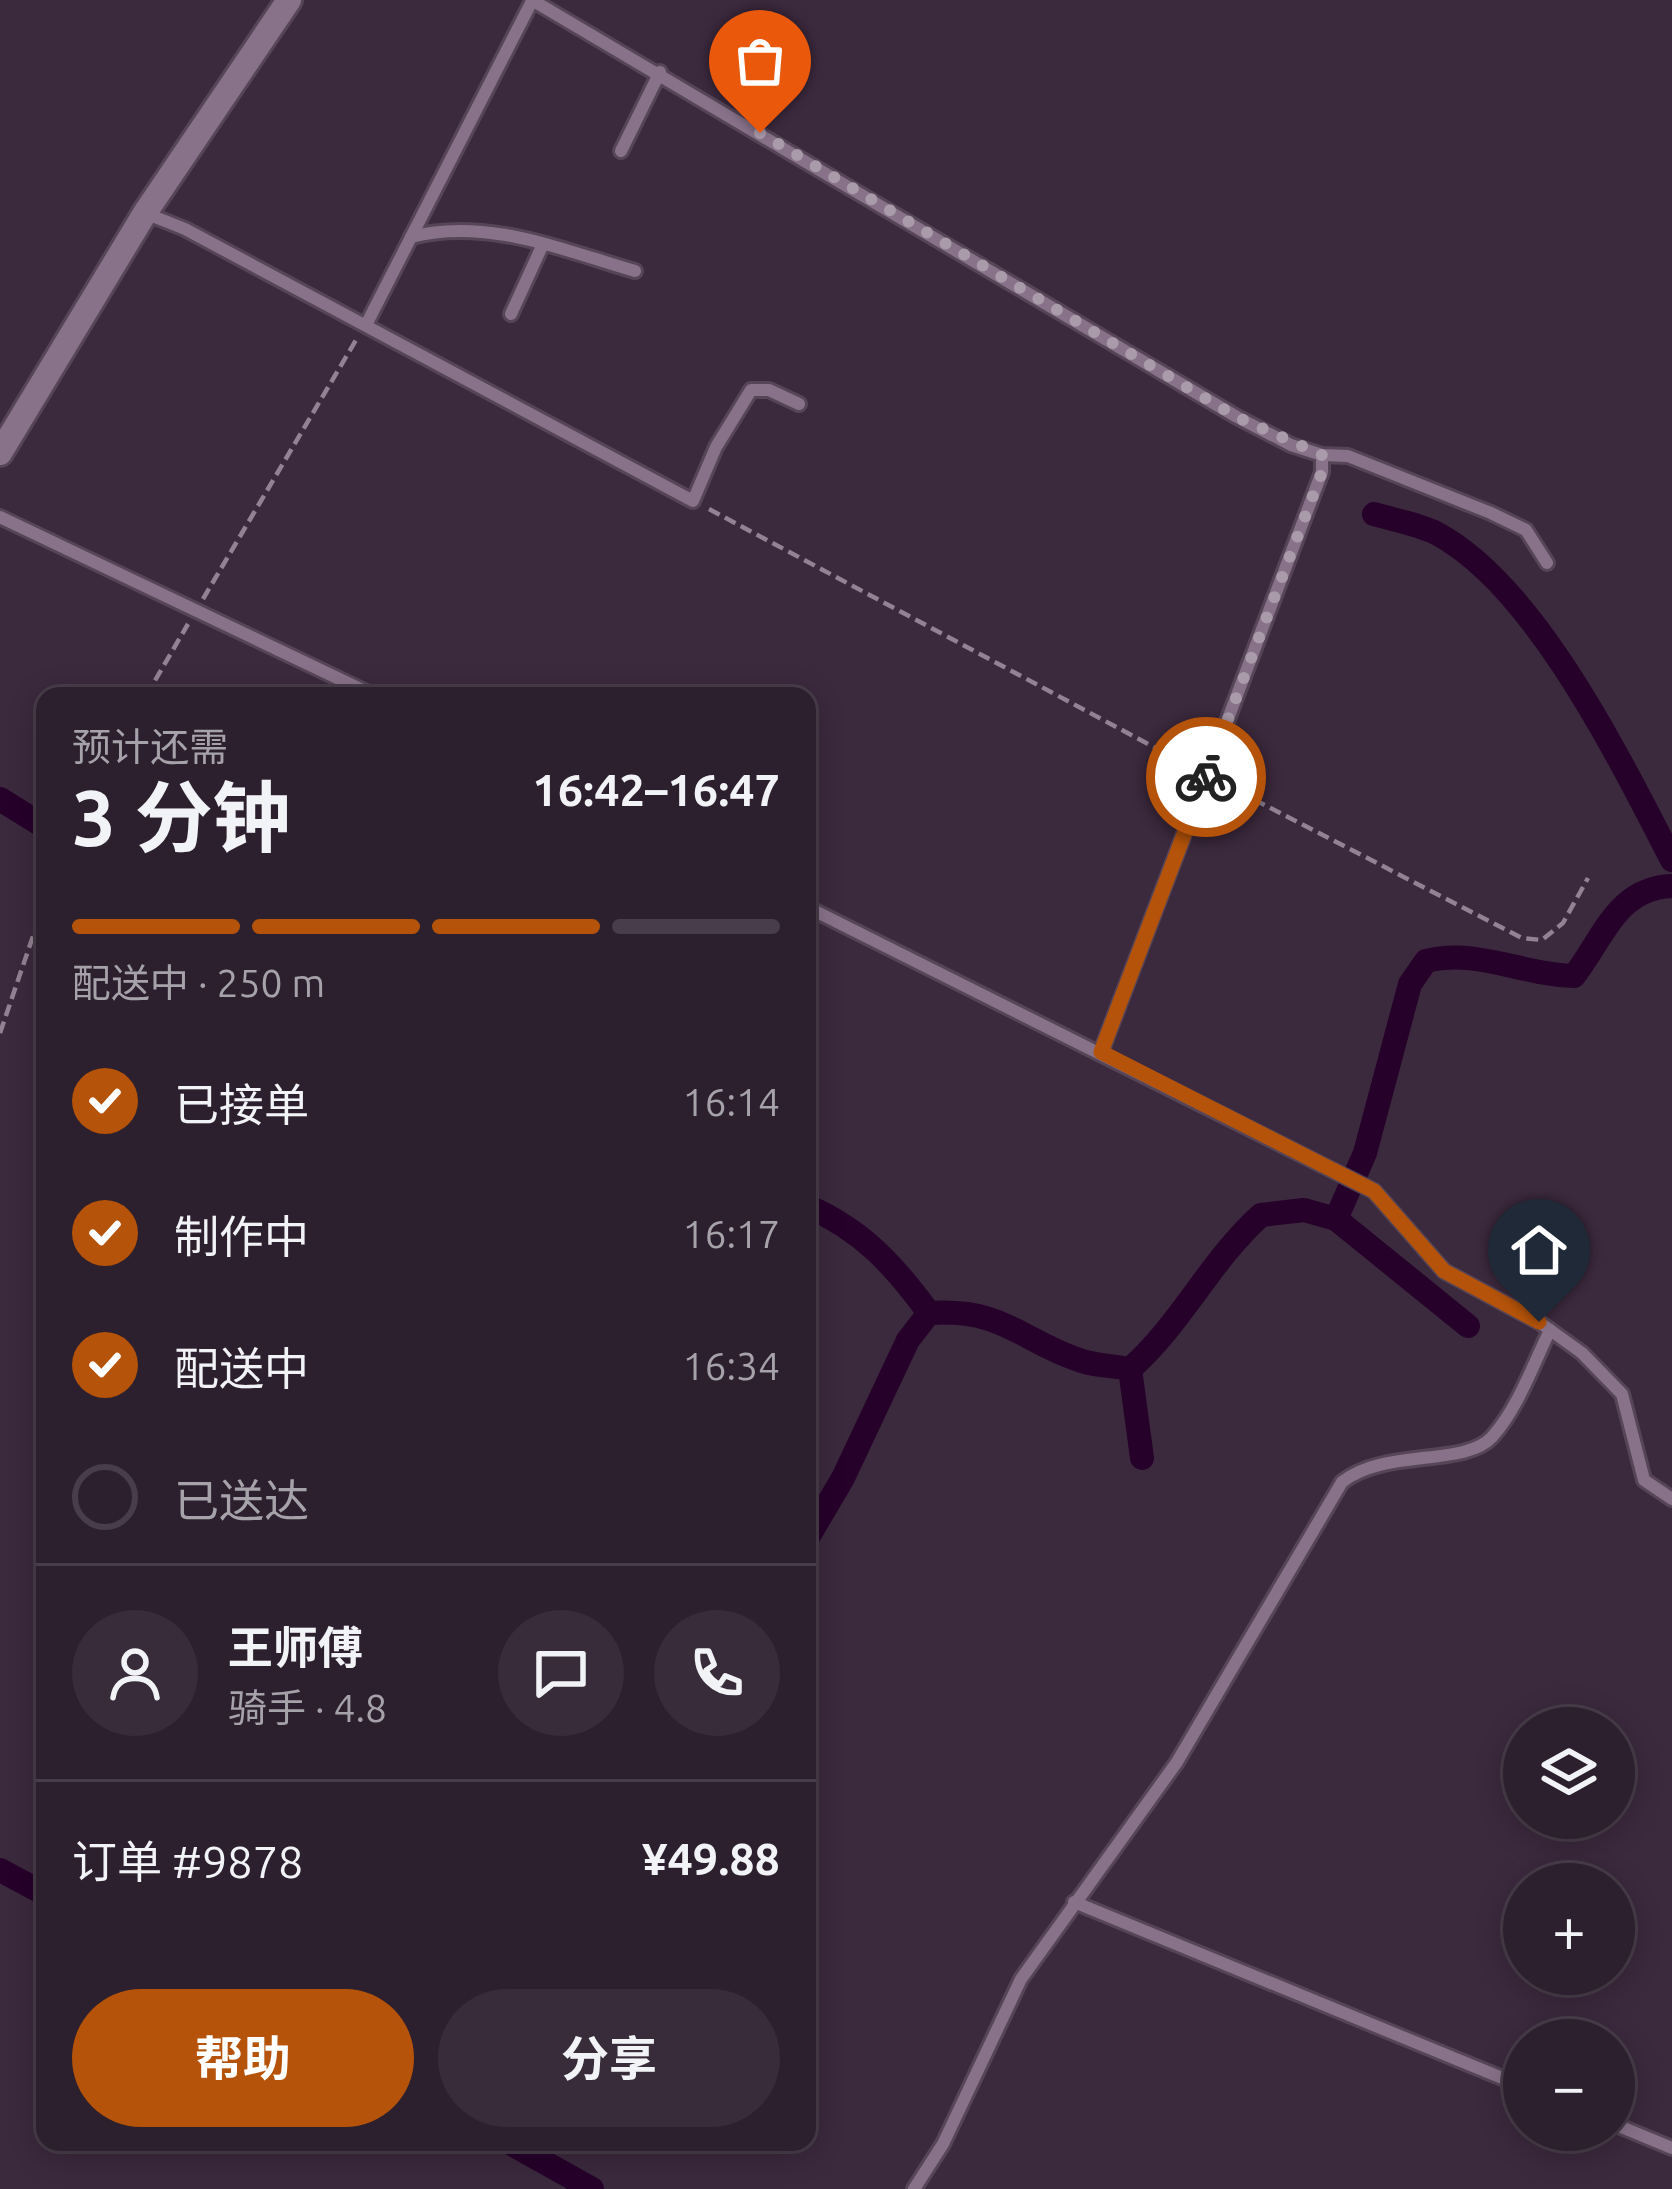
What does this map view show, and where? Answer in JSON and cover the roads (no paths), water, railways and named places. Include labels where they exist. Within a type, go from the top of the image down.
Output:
[{"type":"street","points":[[0,453],[145,213],[289,0]]},
{"type":"lane","points":[[365,325],[532,0],[1237,417],[1322,455],[1348,456],[1526,530],[1547,563]]},
{"type":"lane","points":[[621,151],[660,72]]},
{"type":"lane","points":[[145,213],[185,229],[693,501],[716,447],[751,390],[769,390],[799,404]]},
{"type":"lane","points":[[411,237],[443,229],[477,229],[635,271]]},
{"type":"lane","points":[[511,314],[543,244]]},
{"type":"lane","points":[[1101,1052],[1322,472],[1322,455]]},
{"type":"lane","points":[[0,517],[357,687]]},
{"type":"lane","points":[[816,911],[1374,1191],[1444,1271],[1550,1330],[1622,1394],[1644,1480],[1672,1499]]},
{"type":"lane","points":[[914,2189],[944,2144],[1021,1979],[1177,1762],[1342,1482],[1360,1468],[1382,1461],[1461,1453],[1489,1441],[1550,1330]]},
{"type":"lane","points":[[1074,1902],[1503,2078]]},
{"type":"lane","points":[[1635,2133],[1672,2148]]},
{"type":"waterway","points":[[1374,514],[1436,533],[1473,558],[1508,593],[1541,634],[1601,727],[1672,860]]},
{"type":"waterway","points":[[0,799],[36,821]]},
{"type":"waterway","points":[[816,1524],[843,1478],[908,1340],[929,1313],[994,1321],[1082,1361],[1130,1369],[1261,1215],[1304,1210],[1336,1219],[1365,1153],[1410,984],[1426,961],[1463,958],[1574,976],[1625,905],[1638,895],[1672,886]]},
{"type":"waterway","points":[[816,1210],[876,1250],[929,1313]]},
{"type":"waterway","points":[[1336,1219],[1468,1326]]},
{"type":"waterway","points":[[1130,1369],[1142,1458]]},
{"type":"waterway","points":[[0,1870],[36,1889]]},
{"type":"waterway","points":[[524,2151],[592,2189]]}]
